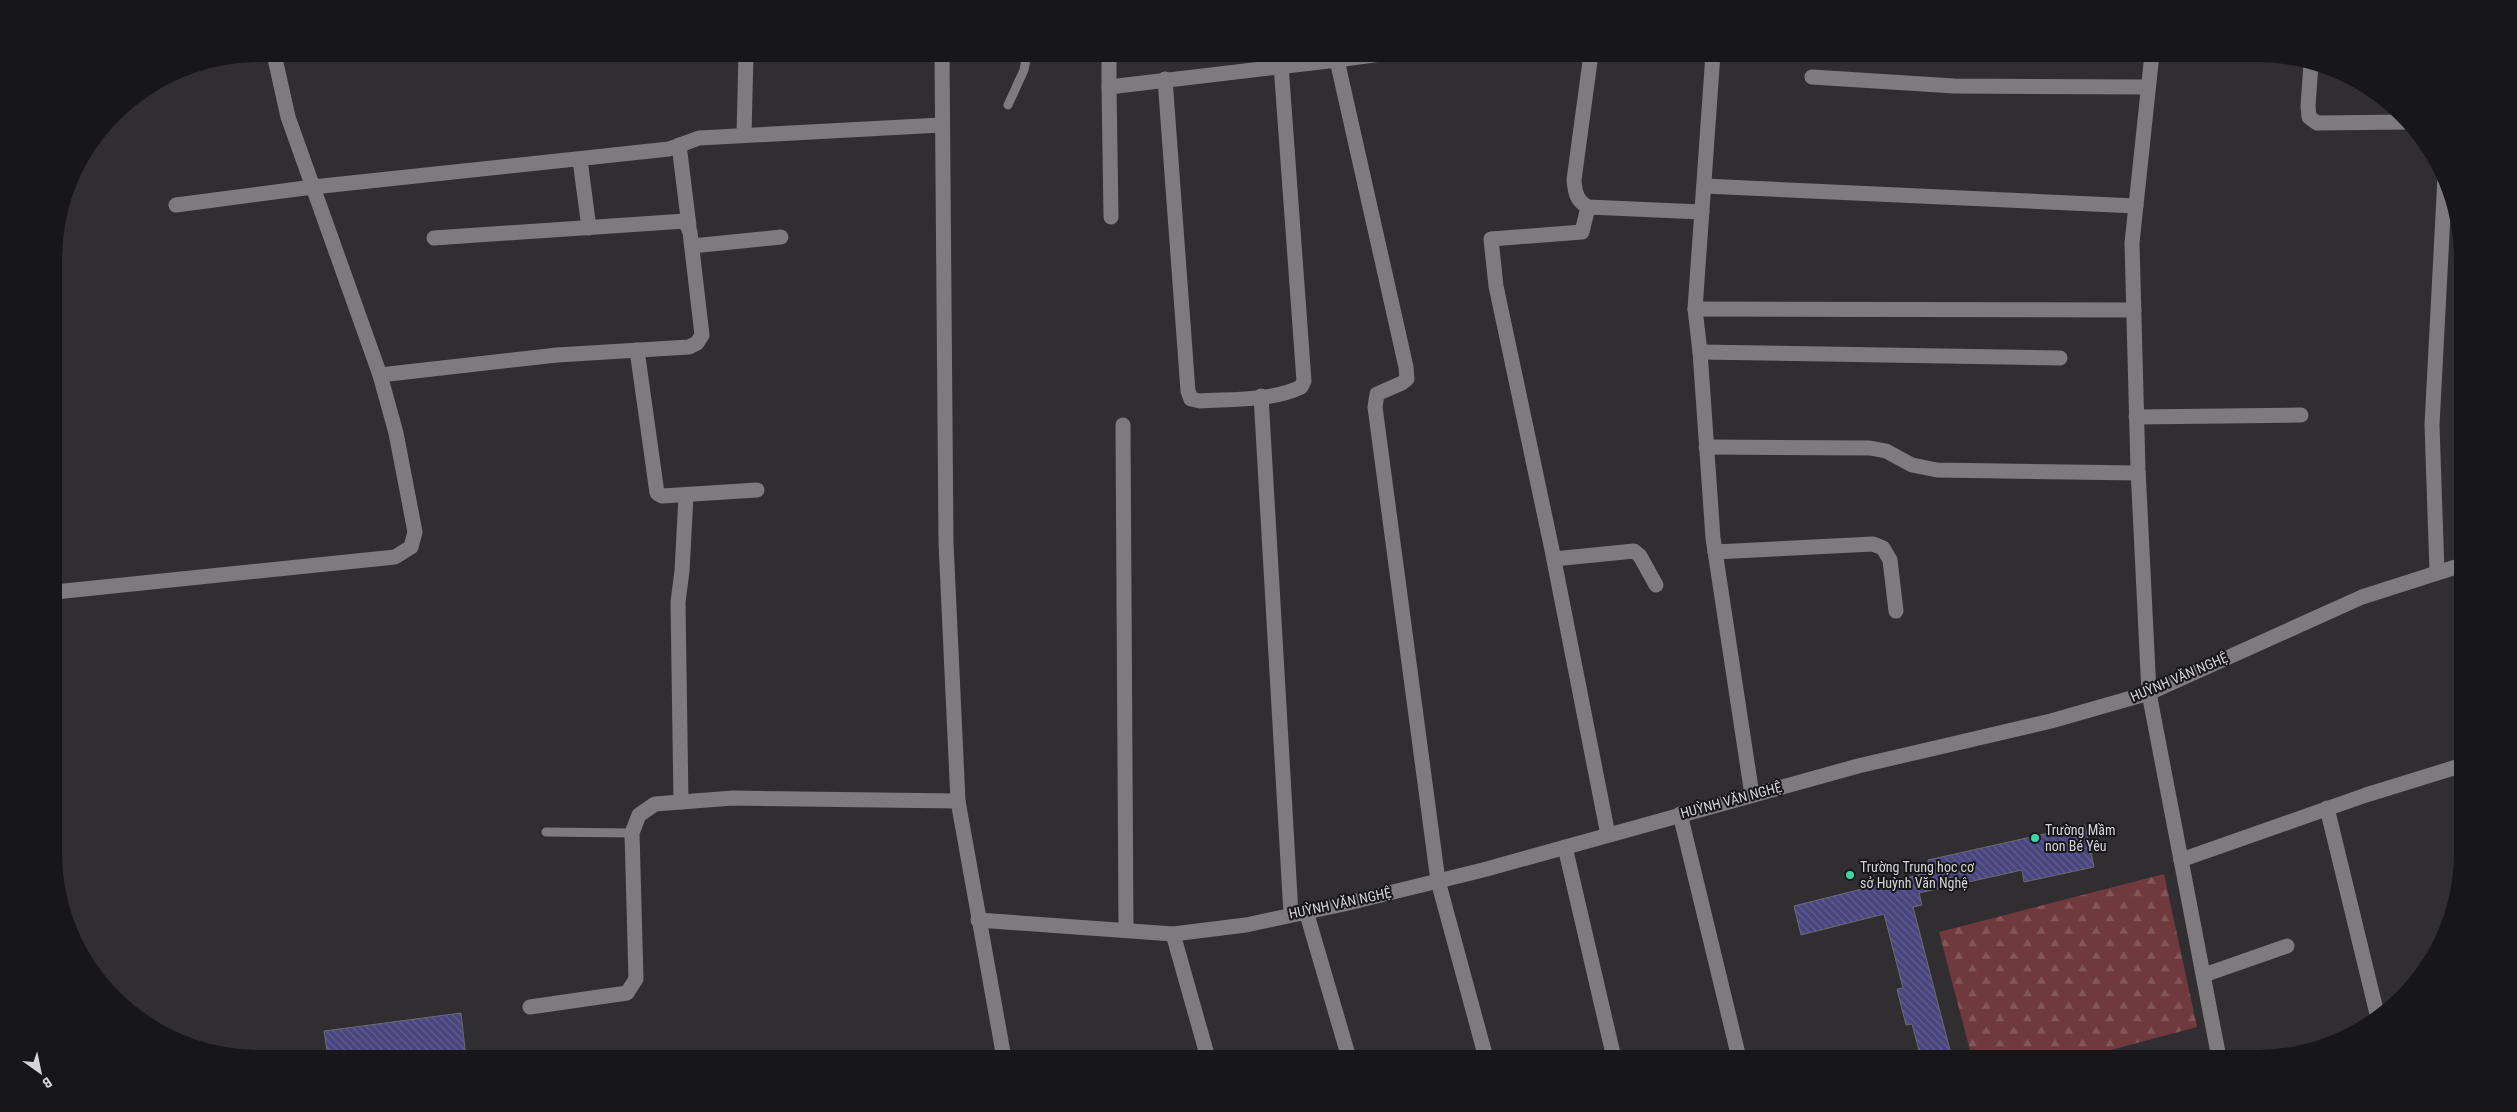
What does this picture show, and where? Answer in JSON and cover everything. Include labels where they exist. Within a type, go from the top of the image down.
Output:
[{"type":"street","points":[[62,591],[395,557],[411,547],[415,532],[396,432],[380,375],[288,117],[276,62]]},
{"type":"street","points":[[744,135],[746,62]]},
{"type":"street","points":[[942,62],[946,543],[958,801],[1002,1050]]},
{"type":"street","points":[[1109,62],[1111,217]]},
{"type":"street","points":[[1109,87],[1315,62]]},
{"type":"street","points":[[1337,62],[1406,367],[1407,378],[1402,383],[1377,394],[1375,407],[1438,881],[1484,1050]]},
{"type":"street","points":[[1591,62],[1574,180],[1575,194],[1582,204],[1588,207],[1702,212]]},
{"type":"street","points":[[1712,62],[1695,310],[1700,352],[1715,552],[1752,795]]},
{"type":"street","points":[[2151,62],[2132,243],[2138,473],[2149,693],[2218,1050]]},
{"type":"street","points":[[1165,79],[1188,391],[1191,399],[1200,401],[1261,396],[1293,391],[1301,387],[1304,381],[1281,65]]},
{"type":"street","points":[[2311,70],[2309,117],[2318,123],[2399,122]]},
{"type":"street","points":[[1812,77],[1954,86],[2148,87]]},
{"type":"street","points":[[176,205],[313,186],[580,160],[669,149],[699,138],[942,125]]},
{"type":"street","points":[[380,375],[557,355],[689,347],[697,343],[702,334],[679,145]]},
{"type":"street","points":[[580,160],[589,228]]},
{"type":"street","points":[[1704,186],[2136,206]]},
{"type":"street","points":[[2437,572],[2432,425],[2445,199]]},
{"type":"street","points":[[1588,207],[1582,232],[1491,239],[1496,286],[1554,560],[1608,835]]},
{"type":"street","points":[[434,238],[685,221],[689,226]]},
{"type":"street","points":[[692,246],[781,237]]},
{"type":"street","points":[[1695,310],[2134,310]]},
{"type":"street","points":[[637,350],[657,493],[662,496],[686,496],[757,490]]},
{"type":"street","points":[[1700,352],[2060,358]]},
{"type":"street","points":[[1261,396],[1299,912],[1346,1050]]},
{"type":"street","points":[[2136,418],[2302,415]]},
{"type":"street","points":[[1123,425],[1126,930]]},
{"type":"street","points":[[1706,447],[1870,448],[1886,451],[1912,465],[1937,470],[2138,473]]},
{"type":"street","points":[[681,802],[678,602],[682,571],[686,496]]},
{"type":"street","points":[[1715,552],[1873,544],[1883,548],[1890,560],[1896,611]]},
{"type":"street","points":[[1554,560],[1634,551],[1640,556],[1656,585]]},
{"type":"street","name":"HUỲNH VĂN NGHỆ","points":[[978,920],[1174,934],[1246,925],[1438,881],[1858,766],[2051,721],[2149,693],[2362,597],[2454,567]]},
{"type":"street","points":[[2181,860],[2327,808],[2454,768]]},
{"type":"street","points":[[530,1007],[627,993],[632,987],[636,979],[636,958],[632,833],[639,815],[655,804],[733,798],[958,801]]},
{"type":"street","points":[[2327,808],[2376,1010]]},
{"type":"street","points":[[1680,814],[1737,1050]]},
{"type":"street","points":[[1565,847],[1612,1050]]},
{"type":"street","points":[[1174,934],[1206,1050]]},
{"type":"street","points":[[2204,974],[2286,946]]},
{"type":"lane","points":[[1008,105],[1024,70],[1026,62]]},
{"type":"lane","points":[[546,832],[632,833]]},
{"type":"green space","points":[[2164,874],[2197,1027],[2111,1050],[1970,1050],[1939,932]]},
{"type":"building","points":[[2085,825],[2094,867],[2024,882],[2022,870],[1919,893],[1922,905],[1913,907],[1950,1050],[1919,1050],[1912,1024],[1906,1025],[1897,989],[1903,988],[1884,914],[1801,935],[1794,906],[1930,872],[1928,860]]},
{"type":"building","points":[[461,1013],[465,1050],[327,1050],[324,1031]]},
{"type":"place","name":"Trường Mầm non Bé Yêu","points":[[2035,838]]},
{"type":"place","name":"Trường Trung học cơ sở Huỳnh Văn Nghệ","points":[[1850,875]]}]
